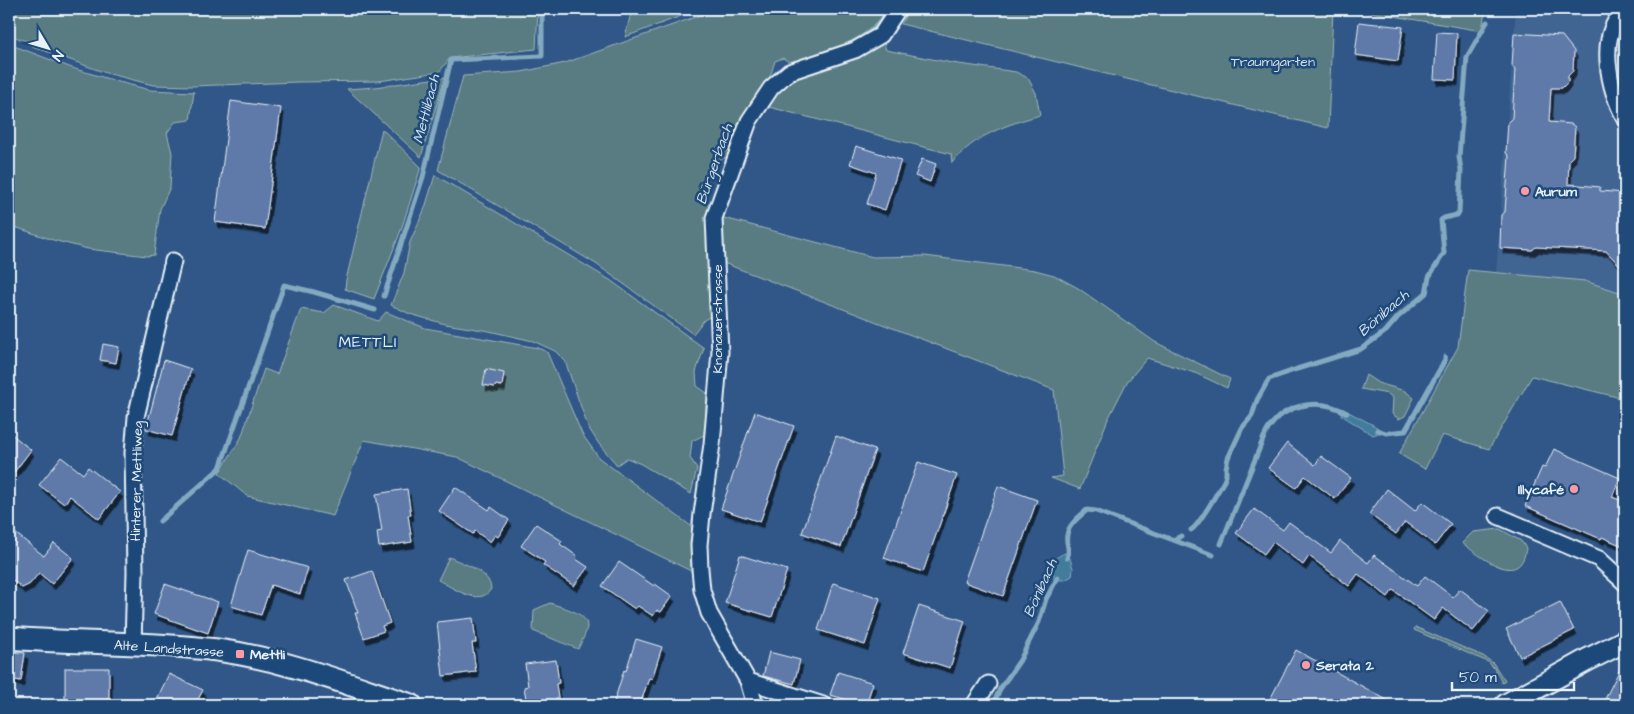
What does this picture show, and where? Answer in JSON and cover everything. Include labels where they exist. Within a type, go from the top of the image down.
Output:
[{"type":"main road","name":"Alte Landstrasse","points":[[9,638],[179,646],[218,650],[308,670],[411,705]]},
{"type":"main road","points":[[1506,705],[1625,641]]},
{"type":"street","name":"Knonauerstrasse","points":[[755,705],[748,681],[709,614],[702,590],[700,569],[699,545],[701,522],[712,444],[720,352],[714,218],[749,121],[771,88],[789,72],[854,50],[881,35],[898,9]]},
{"type":"street","points":[[1625,11],[1609,38],[1608,51],[1612,87],[1620,110],[1625,118]]},
{"type":"street","name":"Hinterer Mettliweg","points":[[133,645],[135,572],[133,453],[136,417],[172,261]]},
{"type":"street","points":[[1498,516],[1599,559],[1625,583]]},
{"type":"street","points":[[748,681],[823,705]]},
{"type":"street","points":[[974,705],[988,684]]},
{"type":"shaded area","points":[[1516,9],[1625,9],[1625,294],[1496,274]]},
{"type":"shaded area","points":[[1343,409],[1377,427],[1381,432],[1373,435],[1341,415]]},
{"type":"shaded area","name":"Bönibach","points":[[1068,552],[1073,568],[1072,576],[1065,580],[1059,580],[1056,584],[1054,583],[1054,561]]},
{"type":"green space","points":[[9,9],[538,9],[536,49],[450,58],[439,72],[379,81],[192,86],[153,85],[106,73],[32,46],[38,37],[27,41],[9,34]]},
{"type":"green space","points":[[632,9],[700,9],[625,37]]},
{"type":"green space","points":[[718,9],[890,9],[882,22],[872,32],[848,46],[792,64],[783,58],[775,61],[769,80],[738,126],[733,145],[727,157],[715,163],[708,172],[700,197],[712,205],[713,315],[704,320],[693,334],[596,264],[438,170],[463,76],[521,72],[565,63]]},
{"type":"green space","name":"Traumgarten","points":[[909,9],[1333,9],[1328,128],[901,24]]},
{"type":"green space","points":[[1352,9],[1488,9],[1484,17],[1482,31]]},
{"type":"green space","points":[[882,37],[886,50],[952,63],[1016,72],[1028,78],[1036,93],[1040,115],[1003,127],[981,138],[961,153],[952,163],[951,154],[769,107],[773,96],[781,87],[807,70]]},
{"type":"green space","points":[[9,44],[72,68],[119,82],[150,90],[194,92],[190,120],[175,122],[167,133],[172,153],[170,187],[160,209],[154,255],[147,256],[88,249],[53,240],[9,225]]},
{"type":"green space","points":[[445,77],[421,157],[347,89],[375,87]]},
{"type":"green space","points":[[382,129],[421,167],[401,230],[374,299],[345,289]]},
{"type":"green space","points":[[435,175],[610,280],[704,348],[696,372],[697,386],[707,393],[704,435],[692,441],[690,458],[697,468],[691,494],[641,464],[627,458],[617,465],[599,444],[588,427],[565,361],[555,351],[533,341],[445,324],[410,314],[391,305],[404,273],[410,242],[425,208]]},
{"type":"green space","points":[[720,217],[873,257],[925,256],[1035,270],[1054,275],[1078,288],[1155,342],[1230,379],[1227,388],[1195,373],[1147,358],[1127,382],[1108,419],[1080,489],[1051,478],[1063,476],[1054,390],[721,262]]},
{"type":"green space","points":[[1468,270],[1585,281],[1625,294],[1625,399],[1532,376],[1489,449],[1442,435],[1425,469],[1399,454],[1458,347]]},
{"type":"green space","points":[[334,305],[378,321],[386,312],[425,328],[538,348],[547,352],[582,434],[599,458],[695,529],[695,573],[457,457],[364,440],[333,516],[247,496],[219,473],[241,438],[264,369],[277,374],[301,309],[324,313]]},
{"type":"green space","points":[[1366,375],[1378,383],[1405,391],[1414,398],[1405,416],[1399,419],[1392,414],[1393,398],[1388,394],[1361,389]]},
{"type":"green space","points":[[1500,529],[1521,541],[1526,548],[1523,561],[1516,567],[1498,566],[1462,543],[1473,532]]},
{"type":"green space","points":[[449,557],[469,565],[481,573],[490,583],[491,589],[480,597],[473,596],[458,591],[438,580]]},
{"type":"green space","points":[[550,603],[566,608],[583,617],[587,627],[578,649],[533,631],[534,610]]},
{"type":"green space","points":[[1415,627],[1483,656],[1493,663],[1505,681],[1502,683],[1495,669],[1488,662],[1414,630]]},
{"type":"building","points":[[1359,22],[1403,27],[1398,61],[1355,55]]},
{"type":"building","points":[[1437,32],[1457,33],[1455,80],[1434,79]]},
{"type":"building","points":[[1514,33],[1562,36],[1574,51],[1573,71],[1568,76],[1568,82],[1562,88],[1551,88],[1549,122],[1571,124],[1575,127],[1573,156],[1569,160],[1568,184],[1600,187],[1600,191],[1625,193],[1625,271],[1606,251],[1536,247],[1532,250],[1500,248],[1501,215],[1505,212],[1509,156],[1506,153],[1508,122],[1512,118],[1515,70],[1512,66]]},
{"type":"building","points":[[231,101],[281,108],[265,229],[215,222]]},
{"type":"building","points":[[856,146],[901,160],[885,210],[867,204],[876,173],[850,164]]},
{"type":"building","points":[[922,159],[936,164],[930,182],[915,176]]},
{"type":"building","points":[[103,344],[119,347],[116,363],[100,360]]},
{"type":"building","points":[[164,360],[191,369],[172,436],[146,429]]},
{"type":"building","points":[[486,369],[504,373],[502,386],[483,385]]},
{"type":"building","points":[[755,412],[794,426],[760,522],[721,509]]},
{"type":"building","points":[[9,432],[31,450],[9,479]]},
{"type":"building","points":[[836,436],[875,450],[841,547],[802,533]]},
{"type":"building","points":[[1287,443],[1315,465],[1321,456],[1351,478],[1335,499],[1305,476],[1296,488],[1268,468]]},
{"type":"building","name":"Illycafé","points":[[1554,449],[1620,478],[1612,497],[1625,502],[1625,547],[1602,537],[1601,539],[1525,506],[1542,467],[1545,468]]},
{"type":"building","points":[[61,457],[83,474],[88,467],[120,492],[99,519],[70,496],[64,504],[39,485]]},
{"type":"building","points":[[918,462],[957,475],[923,572],[884,558]]},
{"type":"building","points":[[998,486],[1037,500],[1003,596],[964,582]]},
{"type":"building","points":[[455,487],[489,510],[491,507],[509,520],[498,537],[495,535],[490,542],[475,531],[473,534],[439,511]]},
{"type":"building","points":[[407,489],[411,515],[408,515],[412,542],[379,547],[377,532],[382,531],[376,494]]},
{"type":"building","points":[[1387,489],[1415,511],[1422,502],[1451,524],[1435,545],[1405,522],[1396,534],[1369,514]]},
{"type":"building","points":[[1254,509],[1283,530],[1289,522],[1331,553],[1340,541],[1368,563],[1374,555],[1417,586],[1425,576],[1453,597],[1460,589],[1489,611],[1473,631],[1443,608],[1434,620],[1393,590],[1388,597],[1358,574],[1349,586],[1309,556],[1303,565],[1273,542],[1264,554],[1236,533]]},
{"type":"building","points":[[536,524],[562,541],[560,544],[577,556],[576,559],[588,567],[574,586],[543,565],[545,562],[521,546]]},
{"type":"building","points":[[9,528],[44,556],[54,543],[73,558],[52,584],[39,573],[30,584],[22,588],[9,577]]},
{"type":"building","points":[[248,550],[308,568],[300,594],[271,585],[261,615],[231,606]]},
{"type":"building","points":[[740,555],[787,570],[772,617],[725,603]]},
{"type":"building","points":[[619,562],[672,596],[661,612],[657,610],[653,616],[638,606],[635,609],[602,586]]},
{"type":"building","points":[[372,571],[390,623],[382,626],[384,631],[364,638],[355,613],[358,613],[346,580]]},
{"type":"building","points":[[833,583],[880,598],[865,645],[818,630]]},
{"type":"building","points":[[165,584],[218,602],[208,633],[154,614]]},
{"type":"building","points":[[1560,602],[1574,630],[1520,657],[1506,629]]},
{"type":"building","points":[[919,606],[965,621],[950,668],[903,653]]},
{"type":"building","points":[[473,618],[476,643],[472,643],[476,672],[443,676],[437,622]]},
{"type":"building","points":[[636,639],[662,647],[652,679],[649,678],[640,705],[625,705],[614,702]]},
{"type":"building","name":"Serata 2","points":[[1296,650],[1396,705],[1267,705]]},
{"type":"building","points":[[9,651],[25,653],[21,681],[9,679]]},
{"type":"building","points":[[769,652],[800,660],[794,684],[763,676]]},
{"type":"building","points":[[1625,659],[1625,705],[1602,705]]},
{"type":"building","points":[[556,660],[559,683],[556,684],[559,705],[527,705],[524,687],[528,686],[525,664]]},
{"type":"building","points":[[65,668],[109,668],[109,704],[65,704]]},
{"type":"building","points":[[838,672],[873,683],[866,705],[830,695]]},
{"type":"building","points":[[169,674],[203,690],[195,705],[154,705]]},
{"type":"waterway","name":"Mettlibach","points":[[384,296],[423,177],[451,60],[542,56],[542,9]]},
{"type":"waterway","name":"Bürgerbach","points":[[845,46],[870,31],[881,21],[889,9]]},
{"type":"waterway","name":"Bönibach","points":[[1191,530],[1203,515],[1224,481],[1228,458],[1242,428],[1252,416],[1257,400],[1269,379],[1361,349],[1386,331],[1398,317],[1426,293],[1429,277],[1444,253],[1441,220],[1459,213],[1461,170],[1459,157],[1467,57],[1487,22]]},
{"type":"waterway","name":"Mettlibach","points":[[160,521],[220,468],[284,285],[375,310]]},
{"type":"waterway","name":"Bönibach","points":[[1377,430],[1386,433],[1405,431],[1445,357]]},
{"type":"waterway","name":"Bönibach","points":[[1221,544],[1264,437],[1279,417],[1289,410],[1312,404],[1335,408],[1347,413]]},
{"type":"waterway","name":"Bönibach","points":[[1067,558],[1068,531],[1075,521],[1087,510],[1096,511],[1213,555]]},
{"type":"waterway","name":"Bönibach","points":[[1173,540],[1181,536]]},
{"type":"waterway","name":"Bönibach","points":[[993,705],[1000,689],[1020,660],[1039,622],[1046,599],[1058,577]]},
{"type":"place","name":"Aurum","points":[[1525,191]]},
{"type":"place","name":"Illycafé","points":[[1574,489]]},
{"type":"place","name":"Mettli","points":[[240,654]]},
{"type":"place","name":"Serata 2","points":[[1306,665]]},
{"type":"district","name":"METTLI","points":[[368,342]]}]
